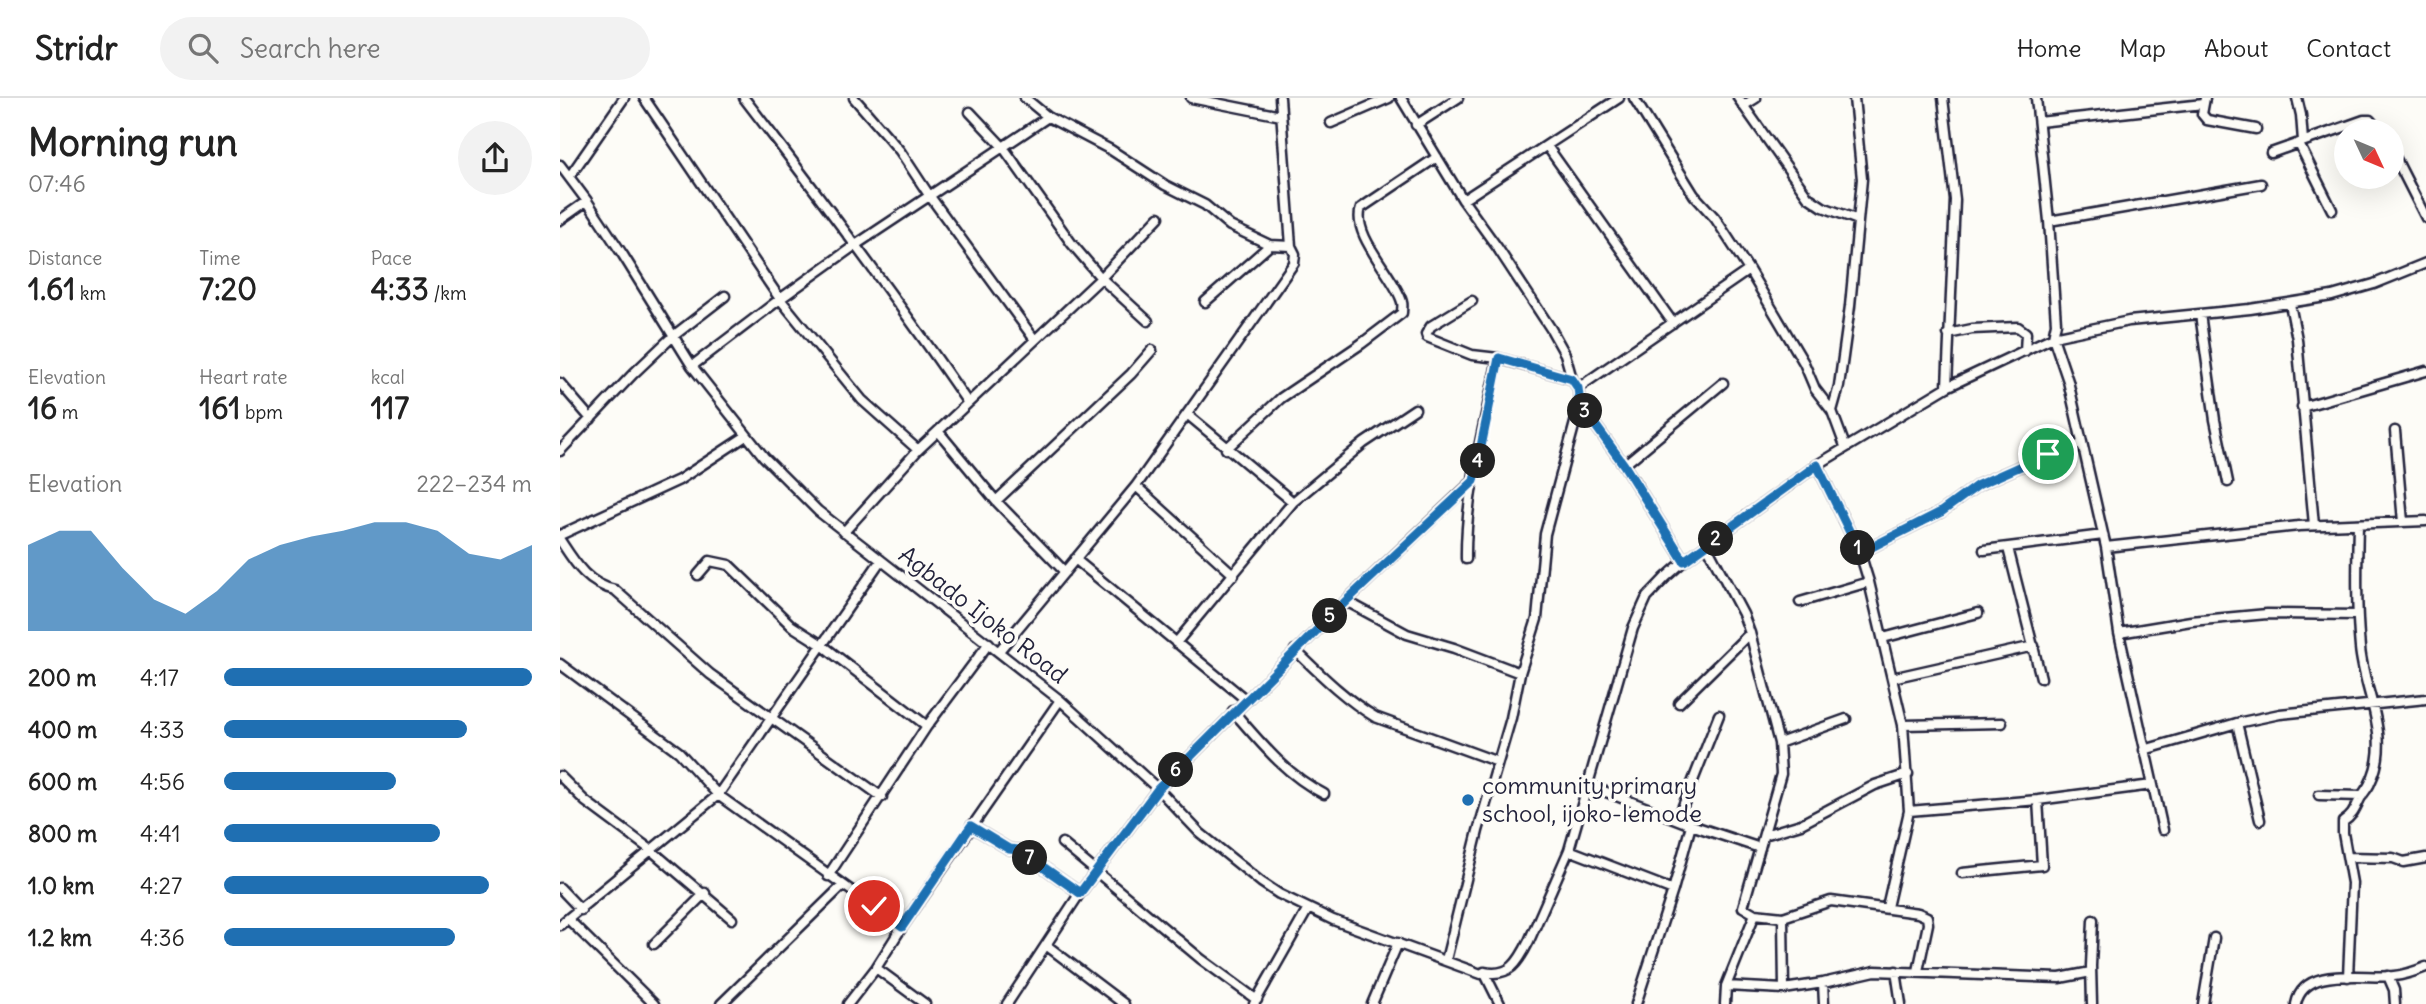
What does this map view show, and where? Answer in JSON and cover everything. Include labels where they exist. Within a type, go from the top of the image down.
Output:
[{"type":"street","points":[[570,176],[624,98]]},
{"type":"street","points":[[644,98],[780,299],[862,400],[918,450]]},
{"type":"street","points":[[744,98],[900,303],[968,403]]},
{"type":"street","points":[[854,98],[900,151],[1035,340]]},
{"type":"street","points":[[1025,98],[1048,117],[1111,150],[1165,185],[1205,205],[1230,226],[1270,244],[1291,246]]},
{"type":"street","points":[[1191,98],[1281,116]]},
{"type":"street","points":[[999,651],[1136,486],[1294,263],[1280,98]]},
{"type":"street","points":[[1331,123],[1389,98]]},
{"type":"street","points":[[1401,98],[1463,200],[1551,329],[1565,354],[1572,379],[1578,388],[1580,404],[1545,534],[1537,619],[1520,673],[1511,718],[1446,960]]},
{"type":"street","points":[[1416,125],[1458,98]]},
{"type":"street","points":[[1463,200],[1619,98]]},
{"type":"street","points":[[1634,98],[1694,195],[1715,218],[1749,270],[1804,363],[1815,389],[1832,411],[1845,446]]},
{"type":"street","points":[[1756,98],[1741,102],[1808,197],[1823,207],[1858,220]]},
{"type":"street","points":[[1832,411],[1839,386],[1862,179],[1854,98]]},
{"type":"street","points":[[1943,98],[1955,200],[1947,387]]},
{"type":"street","points":[[2036,98],[2049,220],[2056,323],[2053,337],[2067,381],[2106,547],[2119,633],[2163,830]]},
{"type":"street","points":[[2297,98],[2301,115],[2301,143],[2332,210]]},
{"type":"street","points":[[2039,122],[2204,101],[2203,114],[2207,120],[2256,129]]},
{"type":"street","points":[[970,112],[1003,147],[1072,244],[1101,278],[1148,321]]},
{"type":"street","points":[[692,366],[855,246],[1048,117]]},
{"type":"street","points":[[2271,153],[2334,131]]},
{"type":"street","points":[[1547,146],[1672,323]]},
{"type":"street","points":[[1227,449],[1281,398],[1402,313],[1402,301],[1367,243],[1359,215],[1361,208],[1437,158]]},
{"type":"street","name":"Agbado Ijoko Road","points":[[560,165],[587,201],[692,366],[746,436],[790,485],[844,532],[1060,700],[1158,789],[1221,852],[1279,894],[1308,909],[1481,974],[1484,972]]},
{"type":"street","points":[[2404,175],[2426,218]]},
{"type":"street","points":[[2049,220],[2261,184]]},
{"type":"street","points":[[560,220],[587,201]]},
{"type":"street","points":[[844,532],[937,431],[1101,278],[1159,217]]},
{"type":"street","points":[[1205,302],[1270,244]]},
{"type":"street","points":[[1484,972],[1499,975],[1523,954],[1569,850],[1622,660],[1641,609],[1656,587],[1684,561],[1845,446],[1947,387],[2053,337],[2121,322],[2290,304],[2361,288],[2426,263]]},
{"type":"street","points":[[1578,388],[1749,270]]},
{"type":"street","points":[[560,451],[672,337],[725,296]]},
{"type":"street","points":[[1472,301],[1431,326],[1427,337],[1472,355],[1499,358],[1572,379]]},
{"type":"street","points":[[2290,304],[2297,339],[2314,525]]},
{"type":"street","points":[[2200,314],[2215,420],[2228,482]]},
{"type":"street","points":[[1948,334],[1972,329],[2018,327],[2026,333],[2025,351]]},
{"type":"street","points":[[996,501],[1131,374],[1152,350]]},
{"type":"street","points":[[1466,559],[1466,530],[1474,481],[1499,358]]},
{"type":"street","points":[[2302,407],[2426,371]]},
{"type":"street","points":[[560,383],[591,419]]},
{"type":"street","points":[[1624,465],[1723,383]]},
{"type":"street","points":[[1580,404],[1624,465],[1684,561]]},
{"type":"street","points":[[1176,643],[1293,502],[1364,443],[1415,409]]},
{"type":"street","points":[[1186,414],[1293,502]]},
{"type":"street","points":[[937,431],[996,501],[1065,572]]},
{"type":"street","points":[[2395,431],[2403,522]]},
{"type":"street","points":[[560,535],[679,481],[746,436]]},
{"type":"street","points":[[1860,553],[1941,512],[1978,485],[2048,454],[2082,444]]},
{"type":"street","points":[[1817,465],[1860,553],[1903,725],[1909,811],[1887,907]]},
{"type":"street","points":[[1007,1004],[1080,893],[1158,789],[1295,650],[1474,481]]},
{"type":"street","points":[[1136,486],[1234,575]]},
{"type":"street","points":[[2106,547],[2314,525],[2426,521]]},
{"type":"street","points":[[2348,978],[2352,883],[2343,822],[2353,816],[2370,784],[2377,766],[2379,745],[2378,723],[2362,665],[2357,615],[2358,524]]},
{"type":"street","points":[[1984,550],[2103,535]]},
{"type":"street","points":[[560,540],[589,579],[602,587],[615,590],[710,674],[882,797]]},
{"type":"street","points":[[1707,546],[1743,614],[1750,633],[1779,743],[1781,774],[1743,907],[1755,914],[1783,917],[1831,901],[1887,907],[1927,917],[1928,924],[1918,971]]},
{"type":"street","points":[[2008,548],[2041,678]]},
{"type":"street","points":[[1075,559],[1245,699]]},
{"type":"street","points":[[560,925],[718,795],[881,560]]},
{"type":"street","points":[[698,575],[710,561],[729,565],[792,626],[822,645],[928,726]]},
{"type":"street","points":[[1800,602],[1869,582]]},
{"type":"street","points":[[1346,601],[1407,634],[1520,673]]},
{"type":"street","points":[[1883,638],[1978,613]]},
{"type":"street","points":[[2119,633],[2191,621],[2267,614],[2357,615]]},
{"type":"street","points":[[1679,703],[1750,633]]},
{"type":"street","points":[[828,876],[928,726],[989,643]]},
{"type":"street","points":[[1892,678],[2034,646]]},
{"type":"street","points":[[1295,650],[1356,706],[1375,717],[1498,762]]},
{"type":"street","points":[[560,664],[679,752],[718,795],[902,927]]},
{"type":"street","points":[[2144,750],[2237,723],[2280,714],[2426,699]]},
{"type":"street","points":[[848,1004],[876,968],[1060,700]]},
{"type":"street","points":[[1233,712],[1276,759],[1305,784],[1324,794]]},
{"type":"street","points":[[1691,825],[1681,811],[1719,715]]},
{"type":"street","points":[[1779,743],[1846,719]]},
{"type":"street","points":[[1903,725],[2002,723]]},
{"type":"street","points":[[2237,723],[2260,820]]},
{"type":"street","points":[[1764,835],[1801,824],[1875,785],[1908,774]]},
{"type":"street","points":[[560,776],[585,801],[705,893],[732,919]]},
{"type":"street","points":[[1588,785],[1691,825],[1760,848]]},
{"type":"street","points":[[1909,811],[2038,800],[2152,785]]},
{"type":"street","points":[[2319,796],[2362,796]]},
{"type":"street","points":[[1962,873],[2042,865],[2038,800]]},
{"type":"street","points":[[1636,1004],[1691,825]]},
{"type":"street","points":[[971,826],[1009,849],[1019,850],[1080,893]]},
{"type":"street","points":[[1062,843],[1256,1002],[1308,909]]},
{"type":"street","points":[[1569,850],[1673,890]]},
{"type":"street","points":[[2348,857],[2393,858],[2404,862],[2426,859]]},
{"type":"street","points":[[721,1004],[843,885]]},
{"type":"street","points":[[560,888],[580,910]]},
{"type":"street","points":[[654,944],[705,893]]},
{"type":"street","points":[[1725,1004],[1726,986],[1755,914]]},
{"type":"street","points":[[1783,917],[1784,989]]},
{"type":"street","points":[[568,919],[654,1004]]},
{"type":"street","points":[[2092,1004],[2093,920]]},
{"type":"street","points":[[2203,1004],[2214,938]]},
{"type":"street","points":[[1371,1004],[1398,943]]},
{"type":"street","points":[[1046,945],[1124,1004]]},
{"type":"street","points":[[2296,1004],[2301,989],[2322,978],[2388,976],[2426,967]]},
{"type":"street","points":[[876,968],[925,1004]]},
{"type":"street","points":[[1726,986],[1784,989],[1875,971],[2060,978],[2091,972]]},
{"type":"street","points":[[1896,971],[1901,1004]]},
{"type":"street","points":[[1484,972],[1500,1004]]},
{"type":"street","points":[[2388,976],[2394,990],[2395,1004]]},
{"type":"street","points":[[1823,983],[1824,1004]]},
{"type":"place","name":"community primary school, ijoko-lemode","points":[[1468,800]]},
{"type":"route","points":[[874,906],[902,927],[971,826],[1009,849],[1019,850],[1080,893],[1158,789],[1346,601],[1474,481],[1499,358],[1572,379],[1578,388],[1580,404],[1624,465],[1684,561],[1817,465],[1860,553],[1941,512],[1978,485],[2048,454]]}]
